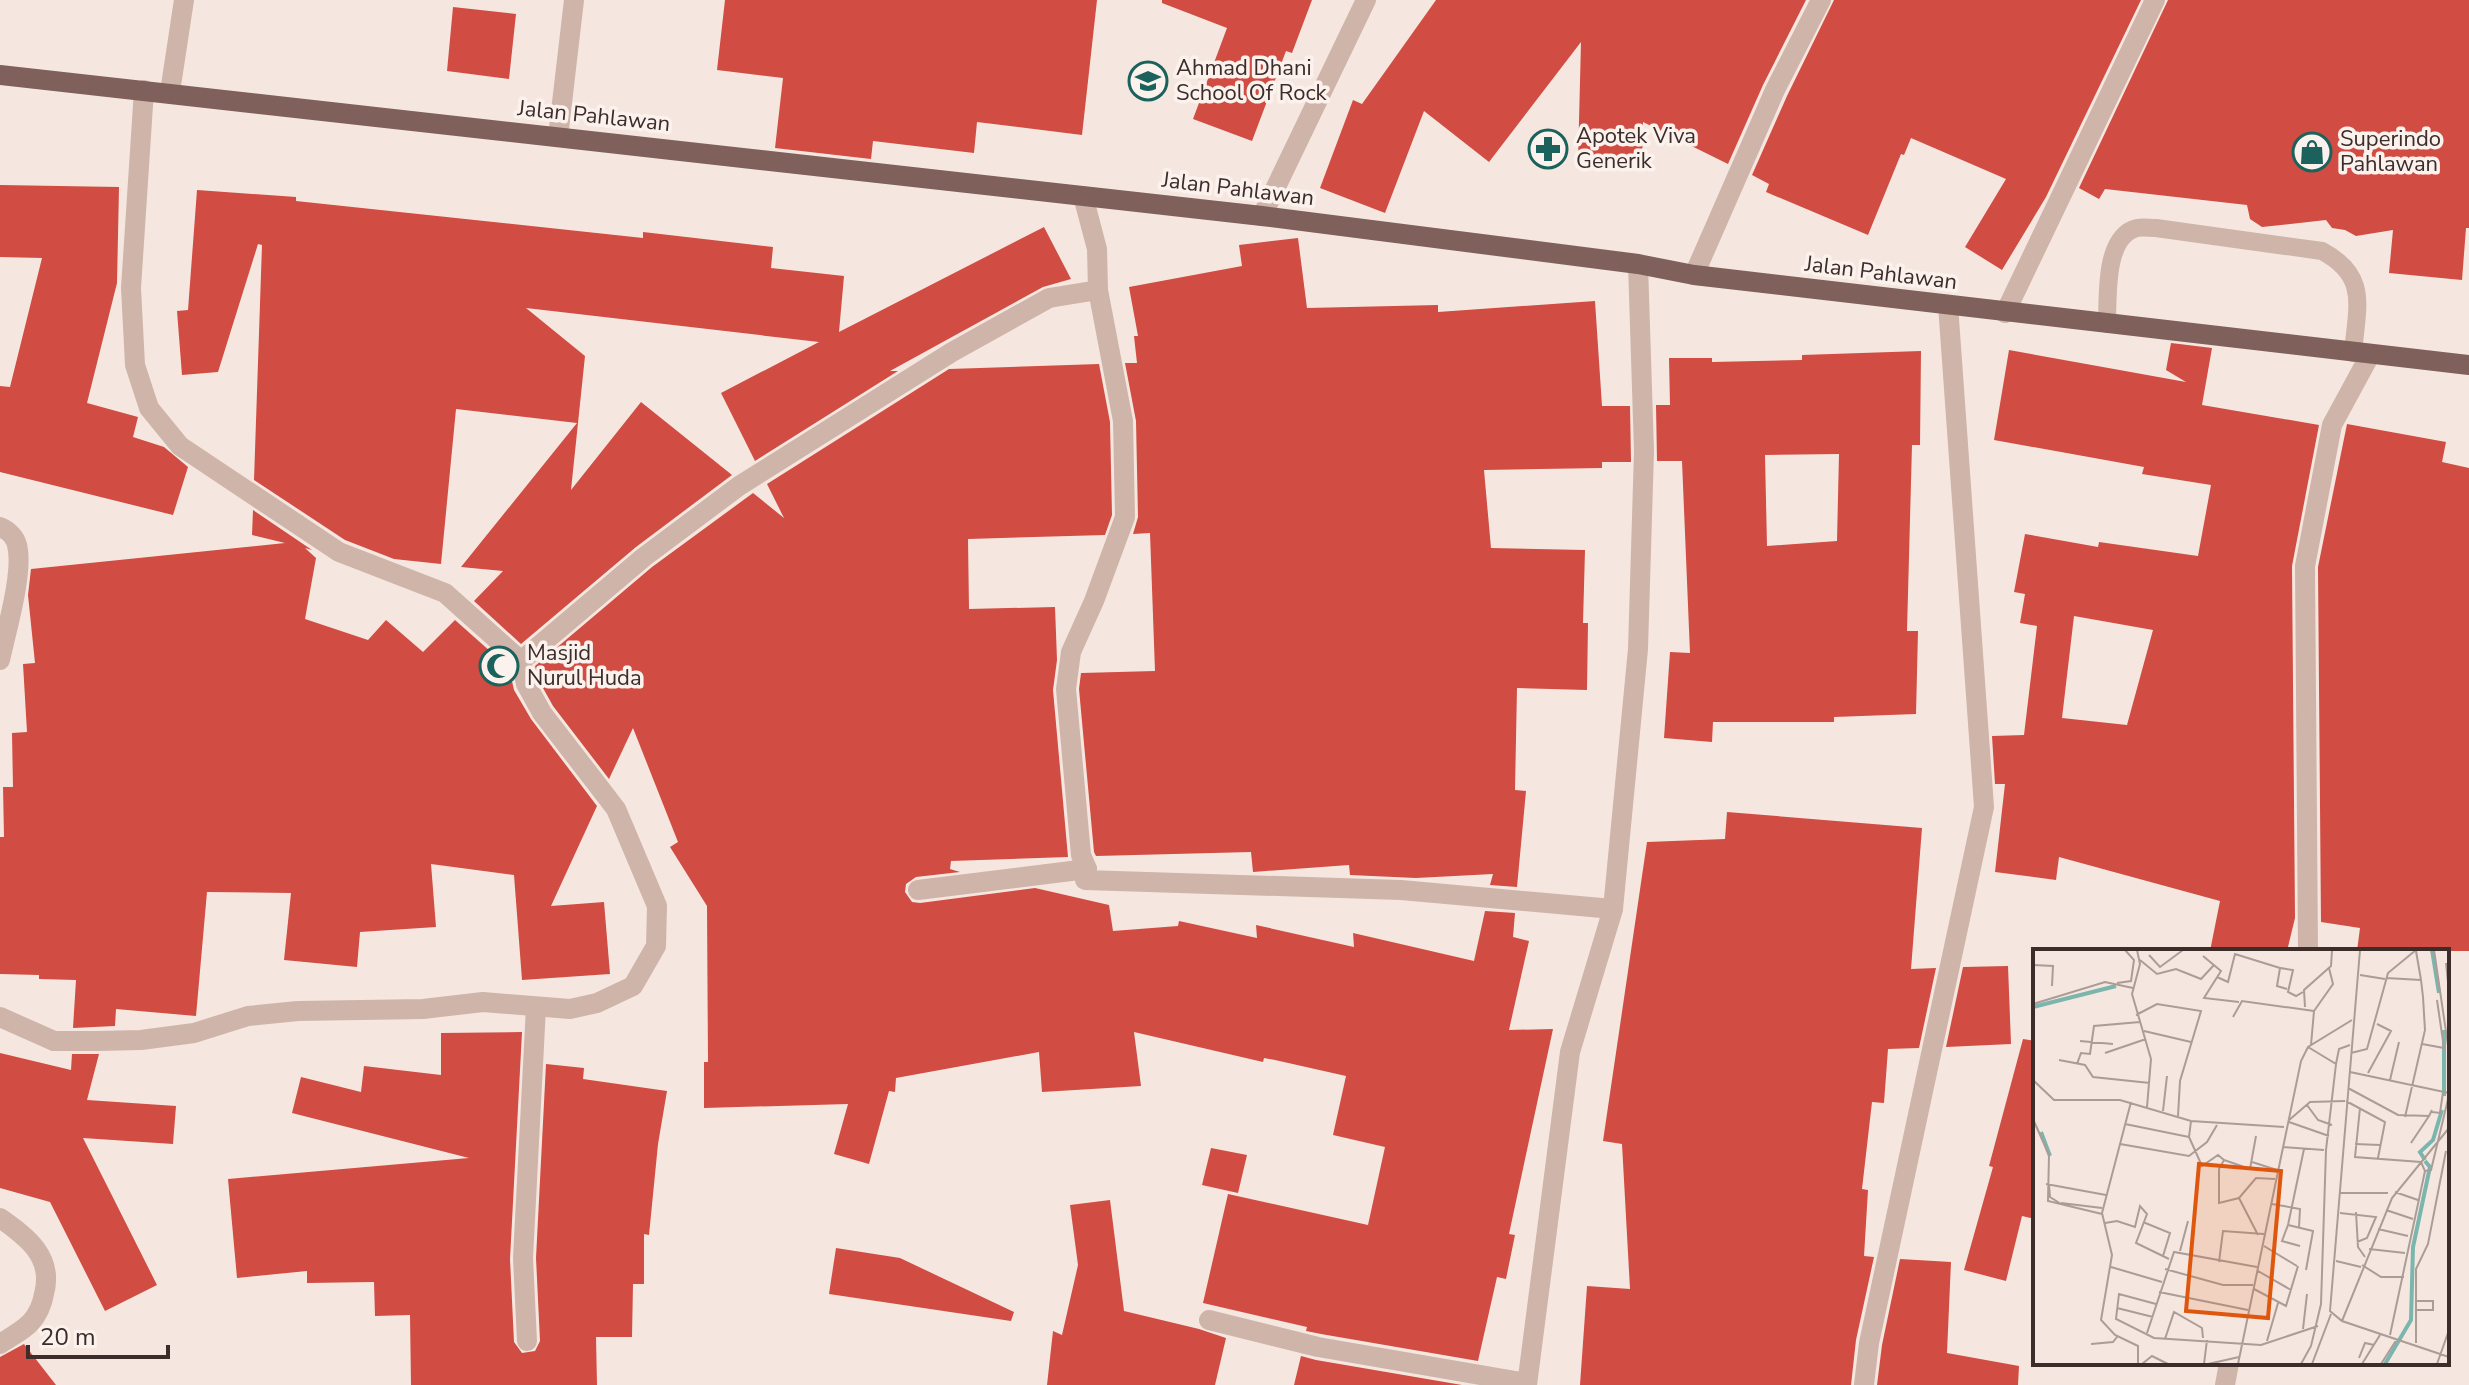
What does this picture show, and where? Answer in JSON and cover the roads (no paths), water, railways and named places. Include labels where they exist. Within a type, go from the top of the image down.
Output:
[{"type":"main road","name":"Jalan Pahlawan","points":[[0,75],[1262,216],[1638,264],[1694,275],[2469,365]]},
{"type":"street","points":[[170,92],[184,0]]},
{"type":"street","points":[[558,137],[574,0]]},
{"type":"street","points":[[1262,216],[1366,0]]},
{"type":"street","points":[[1694,275],[1775,90],[1821,0]]},
{"type":"street","points":[[2005,313],[2155,0]]},
{"type":"street","points":[[0,1017],[54,1041],[111,1041],[194,1033],[248,1016],[298,1011],[423,1009],[483,1002],[570,1009],[597,1003],[633,986],[656,946],[657,906],[616,809],[542,713],[526,684],[521,661],[445,593],[339,552],[180,446],[149,408],[135,365],[131,288],[144,90]]},
{"type":"street","points":[[1083,196],[1097,249],[1098,290],[1123,421],[1125,517],[1094,601],[1071,652],[1066,689],[1081,855],[1087,869],[1085,880],[1401,890],[1613,909]]},
{"type":"street","points":[[1209,1320],[1318,1347],[1527,1384],[1570,1052],[1613,909],[1638,649],[1644,451],[1638,264]]},
{"type":"street","points":[[521,661],[644,557],[739,486],[952,352],[1021,313],[1049,298],[1098,290]]},
{"type":"street","points":[[1864,1385],[1869,1343],[1984,807],[1948,305]]},
{"type":"street","points":[[2308,949],[2305,566],[2332,425],[2362,354]]},
{"type":"street","points":[[0,527],[7,530],[16,542],[19,560],[0,660]]},
{"type":"street","points":[[918,890],[1087,869]]},
{"type":"street","points":[[527,1341],[523,1258],[536,1007]]},
{"type":"street","points":[[0,1218],[36,1247],[46,1264],[46,1287],[40,1309],[29,1324],[0,1344]]},
{"type":"street","points":[[2225,1385],[2229,1365]]},
{"type":"lane","points":[[2107,324],[2111,261],[2119,239],[2135,228],[2156,228],[2322,251],[2342,262],[2355,281],[2362,354]]},
{"type":"place","name":"Ahmad Dhani School Of Rock","points":[[1148,81]]},
{"type":"place","name":"Apotek Viva Generik","points":[[1548,149]]},
{"type":"place","name":"Superindo Pahlawan","points":[[2312,152]]},
{"type":"place","name":"Masjid Nurul Huda","points":[[499,666]]}]
